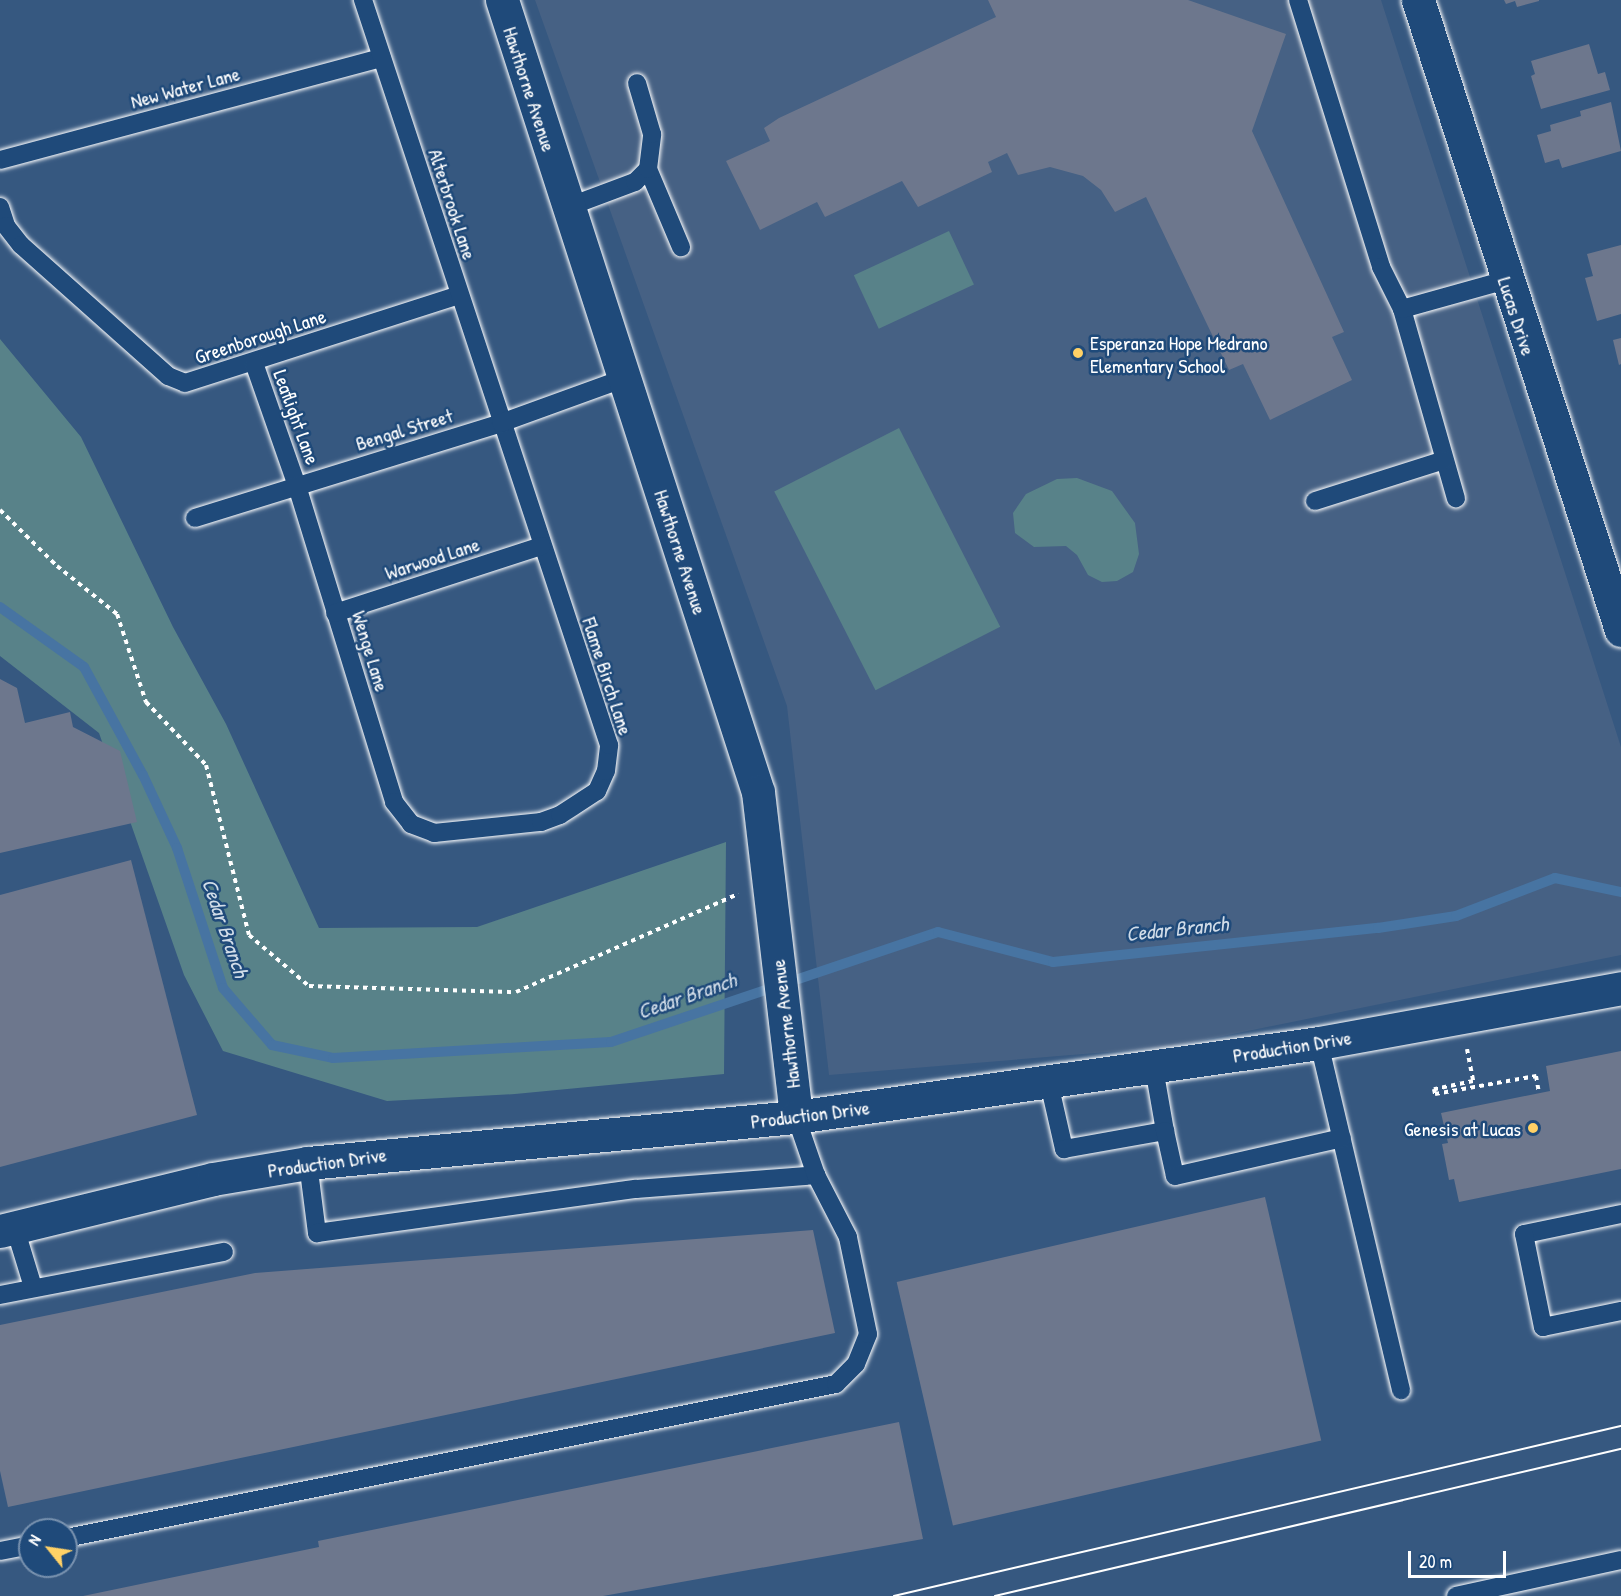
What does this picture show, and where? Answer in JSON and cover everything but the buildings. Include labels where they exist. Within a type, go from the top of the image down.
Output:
[{"type":"street","name":"Hawthorne Avenue","points":[[502,0],[758,792],[796,1117]]},
{"type":"street","name":"Lucas Drive","points":[[1418,0],[1506,280],[1621,630]]},
{"type":"street","name":"Production Drive","points":[[7,1230],[213,1179],[308,1163],[796,1117],[1319,1043],[1621,988]]},
{"type":"lane","name":"Alterbrook Lane","points":[[363,0],[501,423]]},
{"type":"lane","points":[[1298,0],[1381,267],[1402,309],[1456,498]]},
{"type":"lane","name":"New Water Lane","points":[[0,160],[382,58]]},
{"type":"lane","points":[[637,83],[652,134],[648,168],[681,247]]},
{"type":"lane","points":[[568,207],[626,186],[648,168]]},
{"type":"lane","name":"Greenborough Lane","points":[[0,207],[6,226],[21,245],[168,376],[185,383],[254,363],[459,295]]},
{"type":"lane","points":[[1402,309],[1506,280]]},
{"type":"lane","name":"Leaflight Lane","points":[[254,363],[297,486]]},
{"type":"lane","name":"Bengal Street","points":[[195,518],[501,423],[625,378]]},
{"type":"lane","name":"Flame Birch Lane","points":[[411,824],[434,833],[541,822],[560,815],[597,791],[606,771],[609,745],[501,423]]},
{"type":"lane","points":[[1315,501],[1444,460]]},
{"type":"lane","name":"Wenge Lane","points":[[297,486],[394,802],[411,824]]},
{"type":"lane","name":"Warwood Lane","points":[[335,612],[541,546]]},
{"type":"lane","points":[[1319,1043],[1401,1390]]},
{"type":"lane","points":[[1154,1068],[1175,1176],[1342,1138]]},
{"type":"lane","points":[[1049,1083],[1064,1149],[1165,1131]]},
{"type":"lane","points":[[78,1536],[836,1384],[856,1364],[868,1334],[848,1237],[816,1175],[796,1117]]},
{"type":"lane","points":[[308,1163],[317,1233],[636,1189],[816,1175]]},
{"type":"lane","points":[[1621,1214],[1524,1234],[1543,1327],[1621,1311]]},
{"type":"lane","points":[[7,1230],[33,1287]]},
{"type":"lane","points":[[0,1295],[224,1252]]},
{"type":"lane","points":[[1,1545],[18,1545]]},
{"type":"lane","points":[[1456,1596],[1621,1560]]},
{"type":"path","points":[[0,510],[57,566],[117,614],[146,702],[206,765],[249,935],[309,986],[516,992],[769,880]]},
{"type":"path","points":[[1467,1048],[1473,1081],[1434,1089],[1435,1094],[1536,1076],[1539,1093]]},
{"type":"shaded area","name":"Esperanza Hope Medrano Elementary School","points":[[535,0],[1381,0],[1621,747],[1621,955],[1169,1047],[829,1075],[787,706]]},
{"type":"green space","points":[[949,231],[974,284],[879,329],[854,275]]},
{"type":"green space","points":[[0,339],[81,437],[173,627],[226,724],[319,928],[477,927],[726,842],[724,1074],[515,1094],[387,1101],[223,1051],[184,975],[99,733],[0,656]]},
{"type":"green space","points":[[899,428],[1000,627],[875,690],[774,492]]},
{"type":"green space","points":[[1077,478],[1112,491],[1135,523],[1139,554],[1133,572],[1117,581],[1102,582],[1088,575],[1077,555],[1066,546],[1034,547],[1015,533],[1013,513],[1026,494],[1057,479]]},
{"type":"waterway","name":"Cedar Branch","points":[[0,607],[84,667],[143,775],[177,848],[223,988],[272,1045],[333,1058],[611,1042],[938,932],[1053,962],[1378,928],[1456,916],[1555,878],[1621,892]]},
{"type":"tram line","points":[[894,1596],[1621,1426]]},
{"type":"tram line","points":[[995,1596],[1621,1449]]},
{"type":"place","name":"Esperanza Hope Medrano Elementary School","points":[[1078,353]]},
{"type":"place","name":"Genesis at Lucas","points":[[1533,1128]]}]
